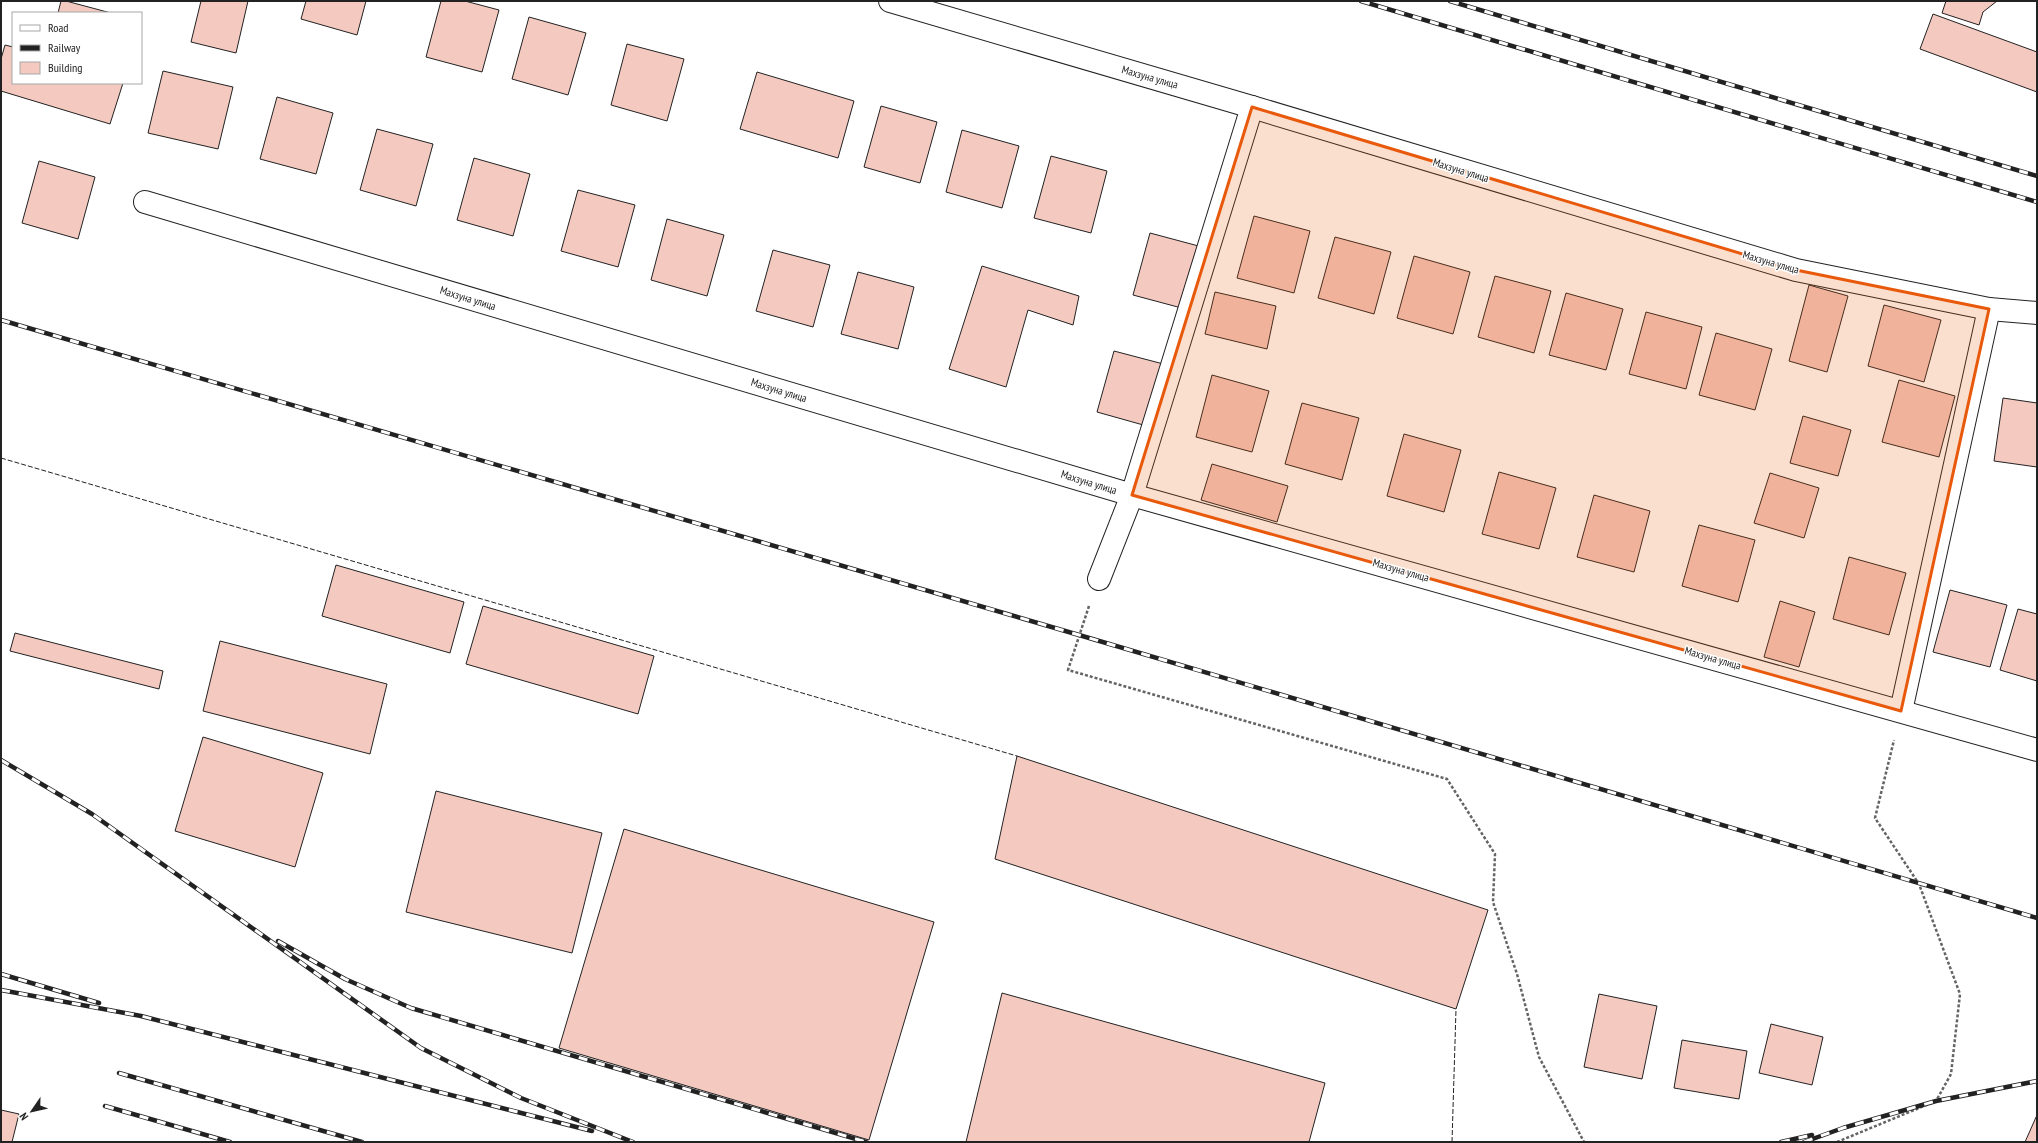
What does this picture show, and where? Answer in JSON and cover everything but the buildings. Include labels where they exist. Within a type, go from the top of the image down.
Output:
[{"type":"street","name":"Махзуна улица","points":[[890,1],[1252,107],[1796,270],[1989,309],[2037,313]]},
{"type":"street","points":[[1099,579],[1132,495],[1252,107]]},
{"type":"street","name":"Махзуна улица","points":[[145,202],[1132,495],[2037,750]]},
{"type":"street","points":[[1901,711],[1989,309]]},
{"type":"path","points":[[1099,579],[1068,670],[1447,778],[1495,854],[1493,902],[1517,974],[1539,1057],[1584,1142]]},
{"type":"path","points":[[1837,1142],[1936,1101],[1951,1074],[1960,994],[1919,884],[1874,818],[1901,711]]},
{"type":"highlighted area","points":[[1252,107],[1796,270],[1989,309],[1901,711],[1132,495]]},
{"type":"railway","points":[[1361,1],[2037,202]]},
{"type":"railway","points":[[1450,1],[2037,176]]},
{"type":"railway","points":[[1,320],[1079,635],[2037,918]]},
{"type":"railway","points":[[1,760],[92,814],[421,1048],[521,1098],[633,1142]]},
{"type":"railway","points":[[278,941],[345,979],[411,1008],[866,1142]]},
{"type":"railway","points":[[1,974],[99,1003]]},
{"type":"railway","points":[[1,990],[141,1016],[592,1131]]},
{"type":"railway","points":[[119,1073],[362,1142]]},
{"type":"railway","points":[[1804,1142],[1843,1128],[1936,1101],[2037,1081]]},
{"type":"railway","points":[[105,1106],[230,1142]]},
{"type":"railway","points":[[1781,1142],[1812,1135]]},
{"type":"fence","points":[[1,458],[1017,756]]},
{"type":"fence","points":[[1452,1142],[1456,1009]]}]
